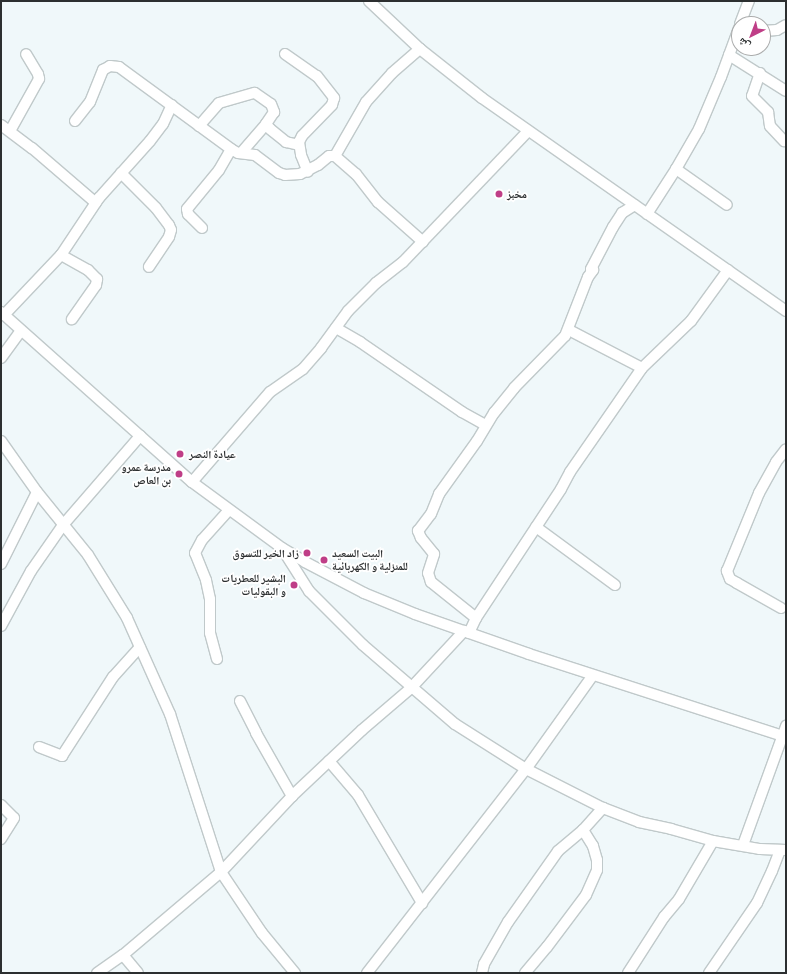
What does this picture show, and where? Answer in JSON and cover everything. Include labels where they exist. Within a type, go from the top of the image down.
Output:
[{"type":"street","points":[[369,1],[420,49],[482,98],[786,311]]},
{"type":"street","points":[[743,16],[749,1]]},
{"type":"street","points":[[771,30],[777,30],[786,25]]},
{"type":"street","points":[[335,156],[366,102],[392,73],[420,49]]},
{"type":"street","points":[[647,214],[676,169],[699,129],[731,50]]},
{"type":"street","points":[[10,131],[39,79],[38,74],[26,54]]},
{"type":"street","points":[[285,54],[317,76],[334,98],[332,105],[302,136],[299,145],[308,172]]},
{"type":"street","points":[[729,55],[760,73],[786,91]]},
{"type":"street","points":[[75,121],[90,102],[103,70],[110,66],[125,71],[236,151],[254,155],[285,175],[295,175],[308,172],[329,156],[335,156],[356,174],[378,202],[422,242]]},
{"type":"street","points":[[760,73],[752,96],[768,112],[770,126],[784,141]]},
{"type":"street","points":[[200,126],[219,103],[255,94],[271,104],[274,112],[266,124],[236,151],[187,209],[188,214],[202,228]]},
{"type":"street","points":[[172,105],[158,130],[96,203],[61,256],[2,314],[192,482],[282,548],[364,593],[466,632],[593,675],[785,732],[743,845]]},
{"type":"street","points":[[266,124],[286,142],[299,145]]},
{"type":"street","points":[[1,125],[96,203]]},
{"type":"street","points":[[192,482],[270,392],[303,369],[348,311],[365,294],[403,262],[528,130]]},
{"type":"street","points":[[676,169],[727,205]]},
{"type":"street","points":[[121,173],[156,208],[169,225],[170,230],[168,237],[149,267]]},
{"type":"street","points":[[476,618],[431,582],[428,573],[434,554],[421,538],[418,531],[431,514],[440,494],[477,441],[485,425],[514,388],[556,346],[569,330],[588,277],[593,270],[591,269],[613,227],[622,213],[635,205]]},
{"type":"street","points":[[61,256],[88,270],[97,280],[96,284],[72,319]]},
{"type":"street","points":[[97,973],[123,955],[221,872],[292,796],[362,730],[411,688],[466,632],[536,527],[570,472],[642,368],[691,321],[728,270]]},
{"type":"street","points":[[336,328],[360,342],[462,412],[485,425]]},
{"type":"street","points":[[1,358],[20,330]]},
{"type":"street","points":[[569,330],[642,368]]},
{"type":"street","points":[[1,626],[31,571],[63,525],[140,436]]},
{"type":"street","points":[[1,441],[37,492],[104,578],[127,618],[170,714],[221,872],[262,933],[295,973]]},
{"type":"street","points":[[781,608],[730,579],[727,571],[759,493],[776,462],[786,449]]},
{"type":"street","points":[[1,562],[37,492]]},
{"type":"street","points":[[217,659],[210,633],[210,599],[195,553],[202,540],[229,510]]},
{"type":"street","points":[[536,527],[615,585]]},
{"type":"street","points":[[282,548],[312,594],[363,645],[411,688],[455,724],[526,769],[603,808],[640,822],[713,841],[783,850],[758,903],[709,973]]},
{"type":"street","points":[[39,747],[62,756],[113,677],[140,647]]},
{"type":"street","points":[[367,973],[526,769],[593,675]]},
{"type":"street","points":[[240,702],[292,796]]},
{"type":"street","points":[[329,761],[358,795],[422,903]]},
{"type":"street","points":[[1,805],[14,818],[1,839]]},
{"type":"street","points":[[482,973],[484,964],[508,922],[558,851],[583,830],[603,808]]},
{"type":"street","points":[[525,973],[547,947],[586,895],[597,870],[598,860],[593,846],[583,830]]},
{"type":"street","points":[[628,973],[664,917],[679,899],[713,841]]},
{"type":"street","points":[[123,955],[138,973]]},
{"type":"place","name":"مخبز","points":[[499,194]]},
{"type":"place","name":"عيادة النصر","points":[[180,454]]},
{"type":"place","name":"مدرسة عمرو بن العاص","points":[[179,474]]},
{"type":"place","name":"زاد الخير للتسوق","points":[[307,553]]},
{"type":"place","name":"البيت السعيد للمنزلية و الكهربائية","points":[[324,560]]},
{"type":"place","name":"البشير للعطريات و البقوليات","points":[[294,585]]}]
